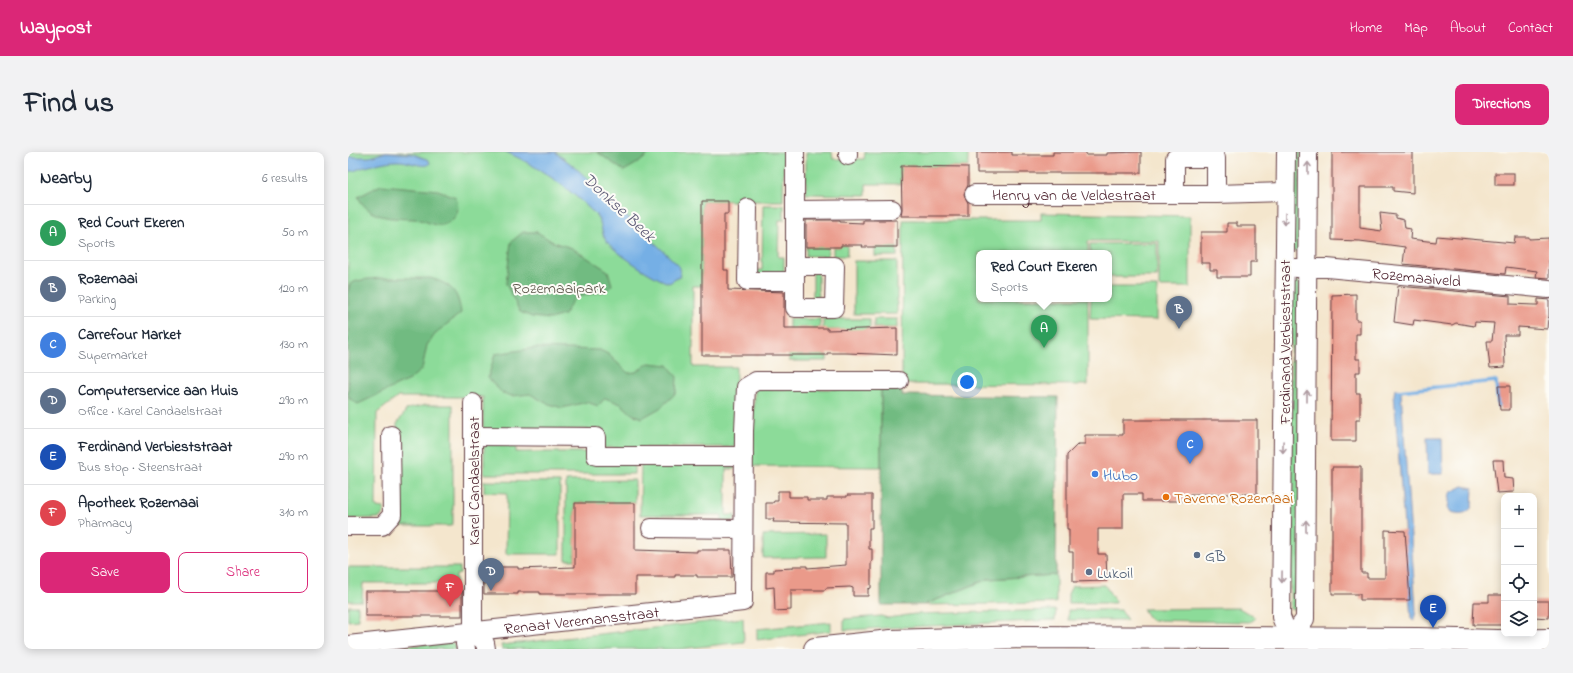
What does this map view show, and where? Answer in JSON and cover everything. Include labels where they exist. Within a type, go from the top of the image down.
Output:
[{"type":"main road","points":[[815,649],[892,641],[951,638],[1152,638],[1290,644],[1414,639],[1499,645],[1549,640]]},
{"type":"main road","points":[[1152,638],[1175,649]]},
{"type":"street","points":[[748,208],[747,281],[795,273],[795,152]]},
{"type":"street","name":"Ferdinand Verbieststraat","points":[[1286,152],[1281,617],[1290,644]]},
{"type":"street","name":"Ferdinand Verbieststraat","points":[[1290,644],[1305,619],[1308,152]]},
{"type":"street","name":"Henry van de Veldestraat","points":[[1175,194],[1175,158],[1216,158],[1216,194]]},
{"type":"street","name":"Henry van de Veldestraat","points":[[974,194],[1216,194],[1285,192]]},
{"type":"street","points":[[795,210],[892,209]]},
{"type":"street","name":"Rozemaaiveld","points":[[1285,268],[1307,268],[1549,289]]},
{"type":"street","name":"Renaat Veremansstraat","points":[[348,645],[743,602],[744,393],[746,387],[750,383],[756,381],[898,381]]},
{"type":"street","name":"Karel Candaelstraat","points":[[466,649],[466,644],[473,631],[473,402]]},
{"type":"street","points":[[348,526],[382,526],[392,515],[392,435]]},
{"type":"street","points":[[473,436],[596,437],[596,456],[744,456]]},
{"type":"street","points":[[651,528],[743,529]]},
{"type":"street","points":[[473,631],[485,643],[486,649]]},
{"type":"green space","name":"Rozemaaipark","points":[[348,152],[784,152],[783,201],[702,201],[702,286],[693,286],[693,367],[736,367],[735,447],[602,448],[603,429],[483,431],[483,397],[398,397],[377,413],[376,507],[384,508],[384,512],[380,518],[348,519]]},
{"type":"green space","points":[[597,152],[651,152],[641,161],[624,171]]},
{"type":"green space","points":[[806,152],[832,152],[833,159],[864,159],[865,152],[968,152],[968,167],[901,166],[901,184],[866,184],[866,195],[806,194]]},
{"type":"green space","points":[[1290,152],[1301,152],[1298,251],[1292,250]]},
{"type":"green space","points":[[381,185],[438,190],[456,197],[458,206],[456,215],[447,223],[438,225],[420,220],[390,218],[375,214],[363,205],[358,197]]},
{"type":"green space","points":[[763,205],[784,205],[784,220],[779,220],[778,257],[784,257],[784,275],[754,274],[754,270],[762,270]]},
{"type":"green space","points":[[1041,213],[1190,216],[1190,287],[1159,287],[1159,241],[1088,241],[1088,250],[976,250],[976,302],[1088,302],[1088,385],[902,384],[903,220],[1041,220]]},
{"type":"green space","points":[[523,232],[537,232],[553,242],[572,248],[608,271],[612,285],[606,291],[575,297],[564,315],[550,319],[532,317],[520,312],[506,284],[511,242]]},
{"type":"green space","points":[[1157,243],[1157,277],[1112,277],[1112,250],[1090,250],[1090,244]]},
{"type":"green space","points":[[841,245],[847,245],[847,256],[833,256],[833,247],[840,247]]},
{"type":"green space","points":[[806,247],[828,247],[828,256],[806,256]]},
{"type":"green space","points":[[875,247],[897,247],[897,256],[875,256]]},
{"type":"green space","points":[[854,261],[897,261],[897,314],[854,314]]},
{"type":"green space","points":[[813,271],[818,271],[818,303],[813,303]]},
{"type":"green space","points":[[376,278],[430,278],[443,283],[452,290],[458,299],[461,313],[437,332],[427,345],[422,369],[409,380],[358,404],[350,399],[348,394],[348,292],[350,284],[356,281]]},
{"type":"green space","points":[[1295,280],[1300,284],[1300,609],[1290,609],[1291,281]]},
{"type":"green space","points":[[1112,287],[1157,287],[1157,320],[1090,319],[1091,302],[1112,302]]},
{"type":"green space","points":[[789,319],[820,319],[820,328],[796,328],[796,355],[827,355],[827,361],[789,361]]},
{"type":"green space","points":[[823,319],[870,319],[870,328],[866,328],[866,330],[827,330],[823,328]]},
{"type":"green space","points":[[874,319],[897,319],[897,328],[874,328]]},
{"type":"green space","points":[[535,348],[600,350],[608,354],[628,373],[636,372],[649,363],[668,365],[677,377],[676,393],[660,408],[642,418],[632,414],[621,404],[605,398],[598,406],[587,402],[562,408],[546,403],[530,394],[512,396],[502,393],[488,378],[495,354]]},
{"type":"green space","points":[[755,389],[881,389],[881,467],[750,466]]},
{"type":"green space","points":[[881,389],[902,389],[902,395],[1058,397],[1056,575],[988,579],[924,605],[881,605]]},
{"type":"green space","points":[[426,405],[453,405],[453,523],[451,526],[399,526],[397,424],[407,409]]},
{"type":"green space","points":[[516,443],[516,452],[589,452],[589,462],[634,462],[634,474],[484,474],[484,444]]},
{"type":"green space","points":[[641,463],[734,464],[735,469],[726,469],[726,515],[735,515],[735,520],[722,524],[722,515],[640,515]]},
{"type":"green space","points":[[635,480],[635,503],[575,503],[575,560],[566,560],[566,481]]},
{"type":"green space","points":[[484,481],[560,482],[560,554],[506,554],[507,493],[484,492]]},
{"type":"green space","points":[[826,534],[826,557],[763,558],[763,535]]},
{"type":"green space","points":[[348,567],[460,567],[460,574],[456,575],[456,583],[363,583],[362,601],[348,601]]},
{"type":"green space","points":[[1056,575],[1056,603],[924,605],[988,579]]},
{"type":"green space","points":[[1105,585],[1116,603],[1068,603],[1068,594],[1072,586]]},
{"type":"green space","points":[[348,606],[358,606],[358,620],[348,621]]},
{"type":"green space","points":[[1239,608],[1256,618],[1249,622],[1150,620],[1143,609]]},
{"type":"green space","points":[[1056,610],[1055,620],[844,630],[844,619],[881,616],[888,618],[915,614]]},
{"type":"green space","points":[[1068,610],[1121,610],[1127,620],[1068,620]]},
{"type":"green space","points":[[743,618],[744,642],[679,649],[502,649],[501,645]]},
{"type":"green space","points":[[831,622],[831,631],[757,640],[757,629]]},
{"type":"green space","points":[[451,641],[457,649],[380,649]]},
{"type":"water","points":[[386,152],[413,154],[429,160],[430,164],[423,166],[401,161],[393,161],[348,171],[348,157],[370,157]]},
{"type":"water","name":"Donkse Beek","points":[[506,152],[555,152],[575,167],[678,265],[681,276],[669,283],[654,276],[628,260],[608,243],[604,237],[596,215],[576,196],[543,172]]},
{"type":"water","points":[[1399,389],[1401,391],[1416,610],[1414,620],[1411,619],[1394,394],[1395,390]]},
{"type":"water","points":[[1427,438],[1442,438],[1443,474],[1428,474]]},
{"type":"water","points":[[1463,486],[1473,488],[1472,507],[1470,510],[1462,513],[1451,512],[1448,508],[1450,493]]},
{"type":"building","points":[[977,152],[1012,152],[1012,155],[1053,155],[1053,152],[1086,152],[1086,155],[1107,155],[1107,153],[1141,152],[1141,173],[977,173]]},
{"type":"building","points":[[1332,152],[1413,152],[1413,193],[1393,191],[1393,187],[1360,187],[1360,228],[1382,231],[1380,213],[1396,215],[1396,218],[1404,220],[1405,228],[1411,229],[1410,239],[1436,242],[1437,236],[1514,243],[1515,237],[1529,237],[1529,239],[1549,238],[1549,278],[1536,277],[1537,271],[1506,267],[1505,274],[1403,264],[1405,247],[1360,241],[1332,240]]},
{"type":"building","points":[[901,166],[968,167],[968,185],[964,194],[968,203],[968,216],[901,216]]},
{"type":"building","points":[[1495,173],[1514,173],[1514,185],[1495,185]]},
{"type":"building","points":[[702,201],[728,201],[728,214],[724,214],[724,270],[728,270],[728,290],[784,292],[784,328],[827,328],[827,330],[897,328],[897,355],[827,353],[827,355],[702,355]]},
{"type":"building","points":[[806,220],[840,220],[840,222],[863,223],[863,220],[897,220],[897,247],[862,247],[863,245],[841,245],[841,247],[806,247]]},
{"type":"building","points":[[1227,223],[1237,223],[1237,226],[1256,226],[1256,262],[1250,262],[1250,277],[1217,277],[1217,270],[1210,270],[1210,263],[1201,263],[1201,232],[1227,232]]},
{"type":"building","points":[[1398,286],[1510,296],[1510,304],[1538,305],[1538,299],[1549,300],[1549,318],[1548,317],[1547,329],[1518,327],[1518,335],[1504,335],[1505,367],[1490,368],[1487,341],[1492,341],[1494,323],[1475,322],[1474,326],[1414,320],[1413,325],[1394,322]]},
{"type":"building","points":[[1356,294],[1356,320],[1360,320],[1360,334],[1356,334],[1356,359],[1360,359],[1360,372],[1356,372],[1356,393],[1360,393],[1360,419],[1356,419],[1356,441],[1331,441],[1332,295]]},
{"type":"building","points":[[1498,386],[1510,386],[1510,410],[1500,410]]},
{"type":"building","points":[[1123,420],[1257,420],[1257,494],[1190,494],[1190,501],[1142,501],[1142,494],[1123,494],[1123,529],[1098,529],[1098,554],[1106,554],[1107,581],[1073,582],[1073,552],[1069,552],[1069,529],[1067,529],[1067,455],[1078,444],[1085,444],[1085,435],[1123,435]]},
{"type":"building","points":[[1493,460],[1503,460],[1504,478],[1513,479],[1514,492],[1497,493]]},
{"type":"building","points":[[1332,467],[1361,467],[1361,573],[1367,573],[1367,578],[1385,578],[1385,530],[1405,531],[1410,600],[1360,600],[1360,594],[1332,594]]},
{"type":"building","points":[[778,491],[789,491],[789,497],[807,497],[807,500],[827,500],[827,497],[847,497],[847,495],[872,495],[872,528],[869,528],[869,549],[872,549],[871,588],[868,589],[868,596],[853,596],[853,588],[850,587],[826,588],[825,590],[791,590],[791,610],[775,611],[774,587],[766,588],[766,572],[774,572],[774,569],[793,568],[793,566],[807,566],[807,568],[846,565],[846,523],[773,522],[774,519],[766,519],[766,503],[778,501]]},
{"type":"building","points":[[575,503],[635,503],[635,550],[697,552],[697,550],[731,550],[732,577],[697,577],[697,575],[675,575],[675,577],[635,577],[635,594],[540,594],[540,592],[518,592],[518,594],[484,594],[484,567],[518,567],[518,569],[575,567]]},
{"type":"building","points":[[365,591],[462,591],[462,616],[365,616]]},
{"type":"building","points":[[1489,595],[1501,595],[1501,625],[1473,625],[1474,602],[1489,602]]},
{"type":"building","points":[[1537,601],[1549,601],[1549,618],[1537,617]]},
{"type":"waterway","points":[[1398,391],[1496,381],[1498,406]]},
{"type":"place","name":"Rozemaai","points":[[1179,329]]},
{"type":"place","name":"Red Court Ekeren","points":[[1044,348]]},
{"type":"place","name":"Carrefour Market","points":[[1190,464]]},
{"type":"place","name":"Hubo","points":[[1095,474]]},
{"type":"place","name":"Taverne Rozemaai","points":[[1166,497]]},
{"type":"place","name":"GB","points":[[1197,555]]},
{"type":"place","name":"Lukoil","points":[[1089,572]]},
{"type":"place","name":"Computerservice aan Huis","points":[[491,591]]},
{"type":"place","name":"Apotheek Rozemaai","points":[[450,607]]},
{"type":"place","name":"Ferdinand Verbieststraat","points":[[1433,628]]}]
